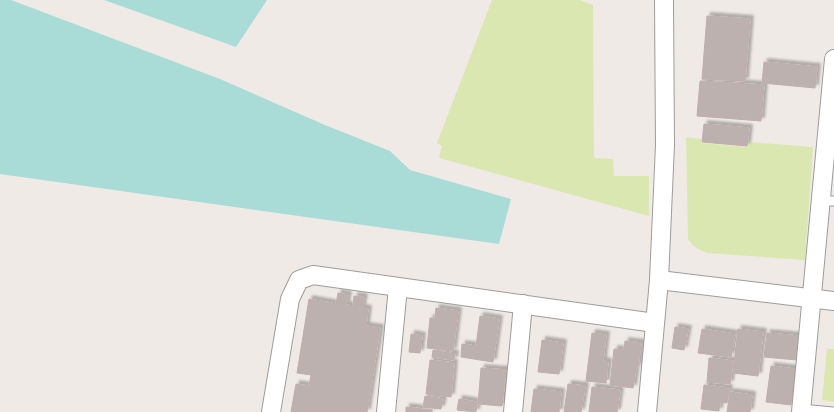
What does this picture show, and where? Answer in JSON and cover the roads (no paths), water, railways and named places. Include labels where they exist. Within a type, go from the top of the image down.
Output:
[{"type":"street","points":[[647,412],[660,280],[665,145],[664,0]]},
{"type":"street","points":[[801,410],[812,298],[827,201],[834,59]]},
{"type":"street","points":[[272,412],[290,299],[299,280],[313,275],[655,323]]},
{"type":"street","points":[[660,280],[834,301]]},
{"type":"street","points":[[386,412],[398,287]]},
{"type":"street","points":[[513,412],[523,304]]},
{"type":"lane","points":[[801,410],[834,412]]},
{"type":"water","points":[[0,0],[11,0],[220,79],[325,125],[390,151],[410,170],[511,199],[499,244],[0,174]]},
{"type":"water","points":[[104,0],[267,0],[236,47]]}]
